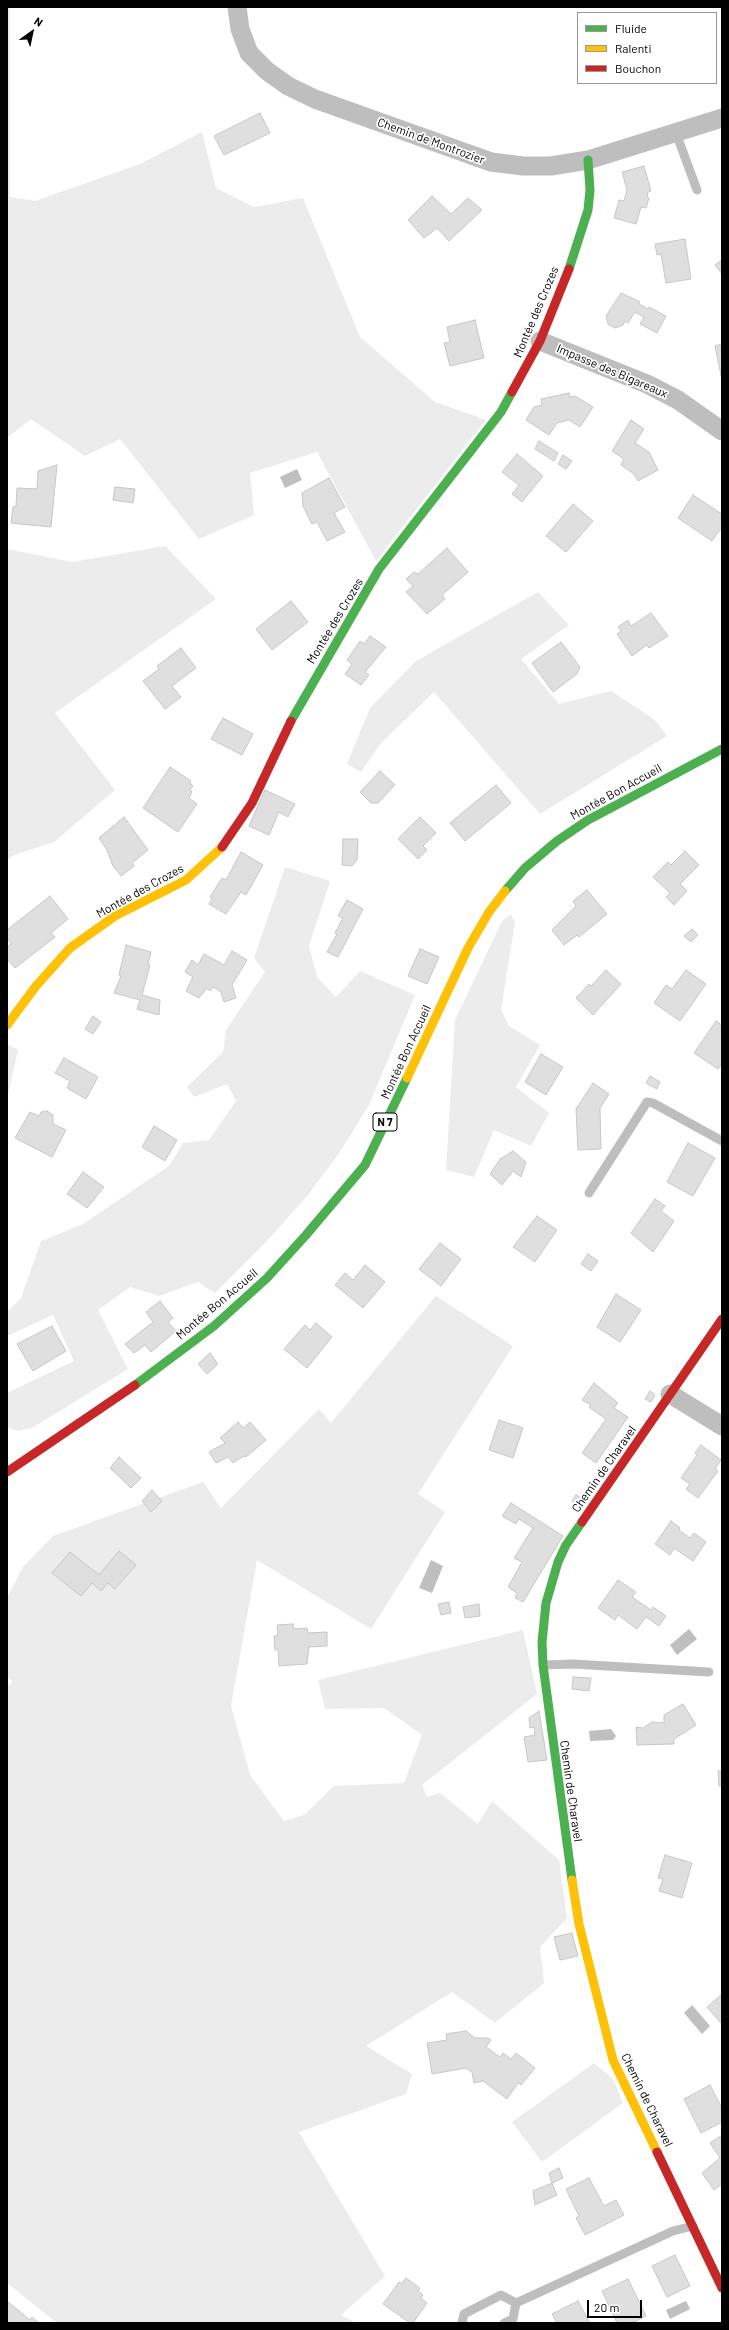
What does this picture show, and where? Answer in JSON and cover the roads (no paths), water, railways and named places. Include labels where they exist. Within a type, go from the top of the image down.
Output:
[{"type":"street","name":"Chemin de Montrozier","points":[[237,7],[240,29],[249,54],[267,71],[282,82],[315,99],[491,162],[523,166],[551,166],[588,160],[722,118]]},
{"type":"street","name":"Montée des Crozes","points":[[7,1025],[36,986],[70,948],[115,916],[186,880],[215,856],[231,837],[252,803],[297,709],[375,575],[394,548],[472,452],[501,412],[540,340],[588,210],[590,190],[588,160]]},
{"type":"street","name":"Impasse des Bigareaux","points":[[540,340],[647,384],[678,400],[722,431]]},
{"type":"street","name":"Montée Bon Accueil","points":[[7,1472],[115,1400],[214,1326],[267,1278],[306,1235],[365,1165],[468,948],[489,912],[520,874],[557,842],[588,820],[722,749]]},
{"type":"street","name":"Chemin de Charavel","points":[[722,1319],[566,1545],[560,1556],[546,1603],[542,1642],[543,1665],[565,1839],[579,1924],[603,2025],[613,2060],[722,2288]]},
{"type":"street","points":[[670,1394],[722,1426]]},
{"type":"lane","points":[[676,133],[697,190]]},
{"type":"lane","points":[[589,1193],[647,1102],[653,1102],[722,1141]]},
{"type":"lane","points":[[543,1665],[574,1664],[709,1672]]},
{"type":"lane","points":[[516,2303],[674,2231],[693,2226]]},
{"type":"lane","points":[[462,2323],[464,2314],[501,2294],[516,2303]]},
{"type":"lane","points":[[504,2323],[513,2319],[516,2303]]}]
